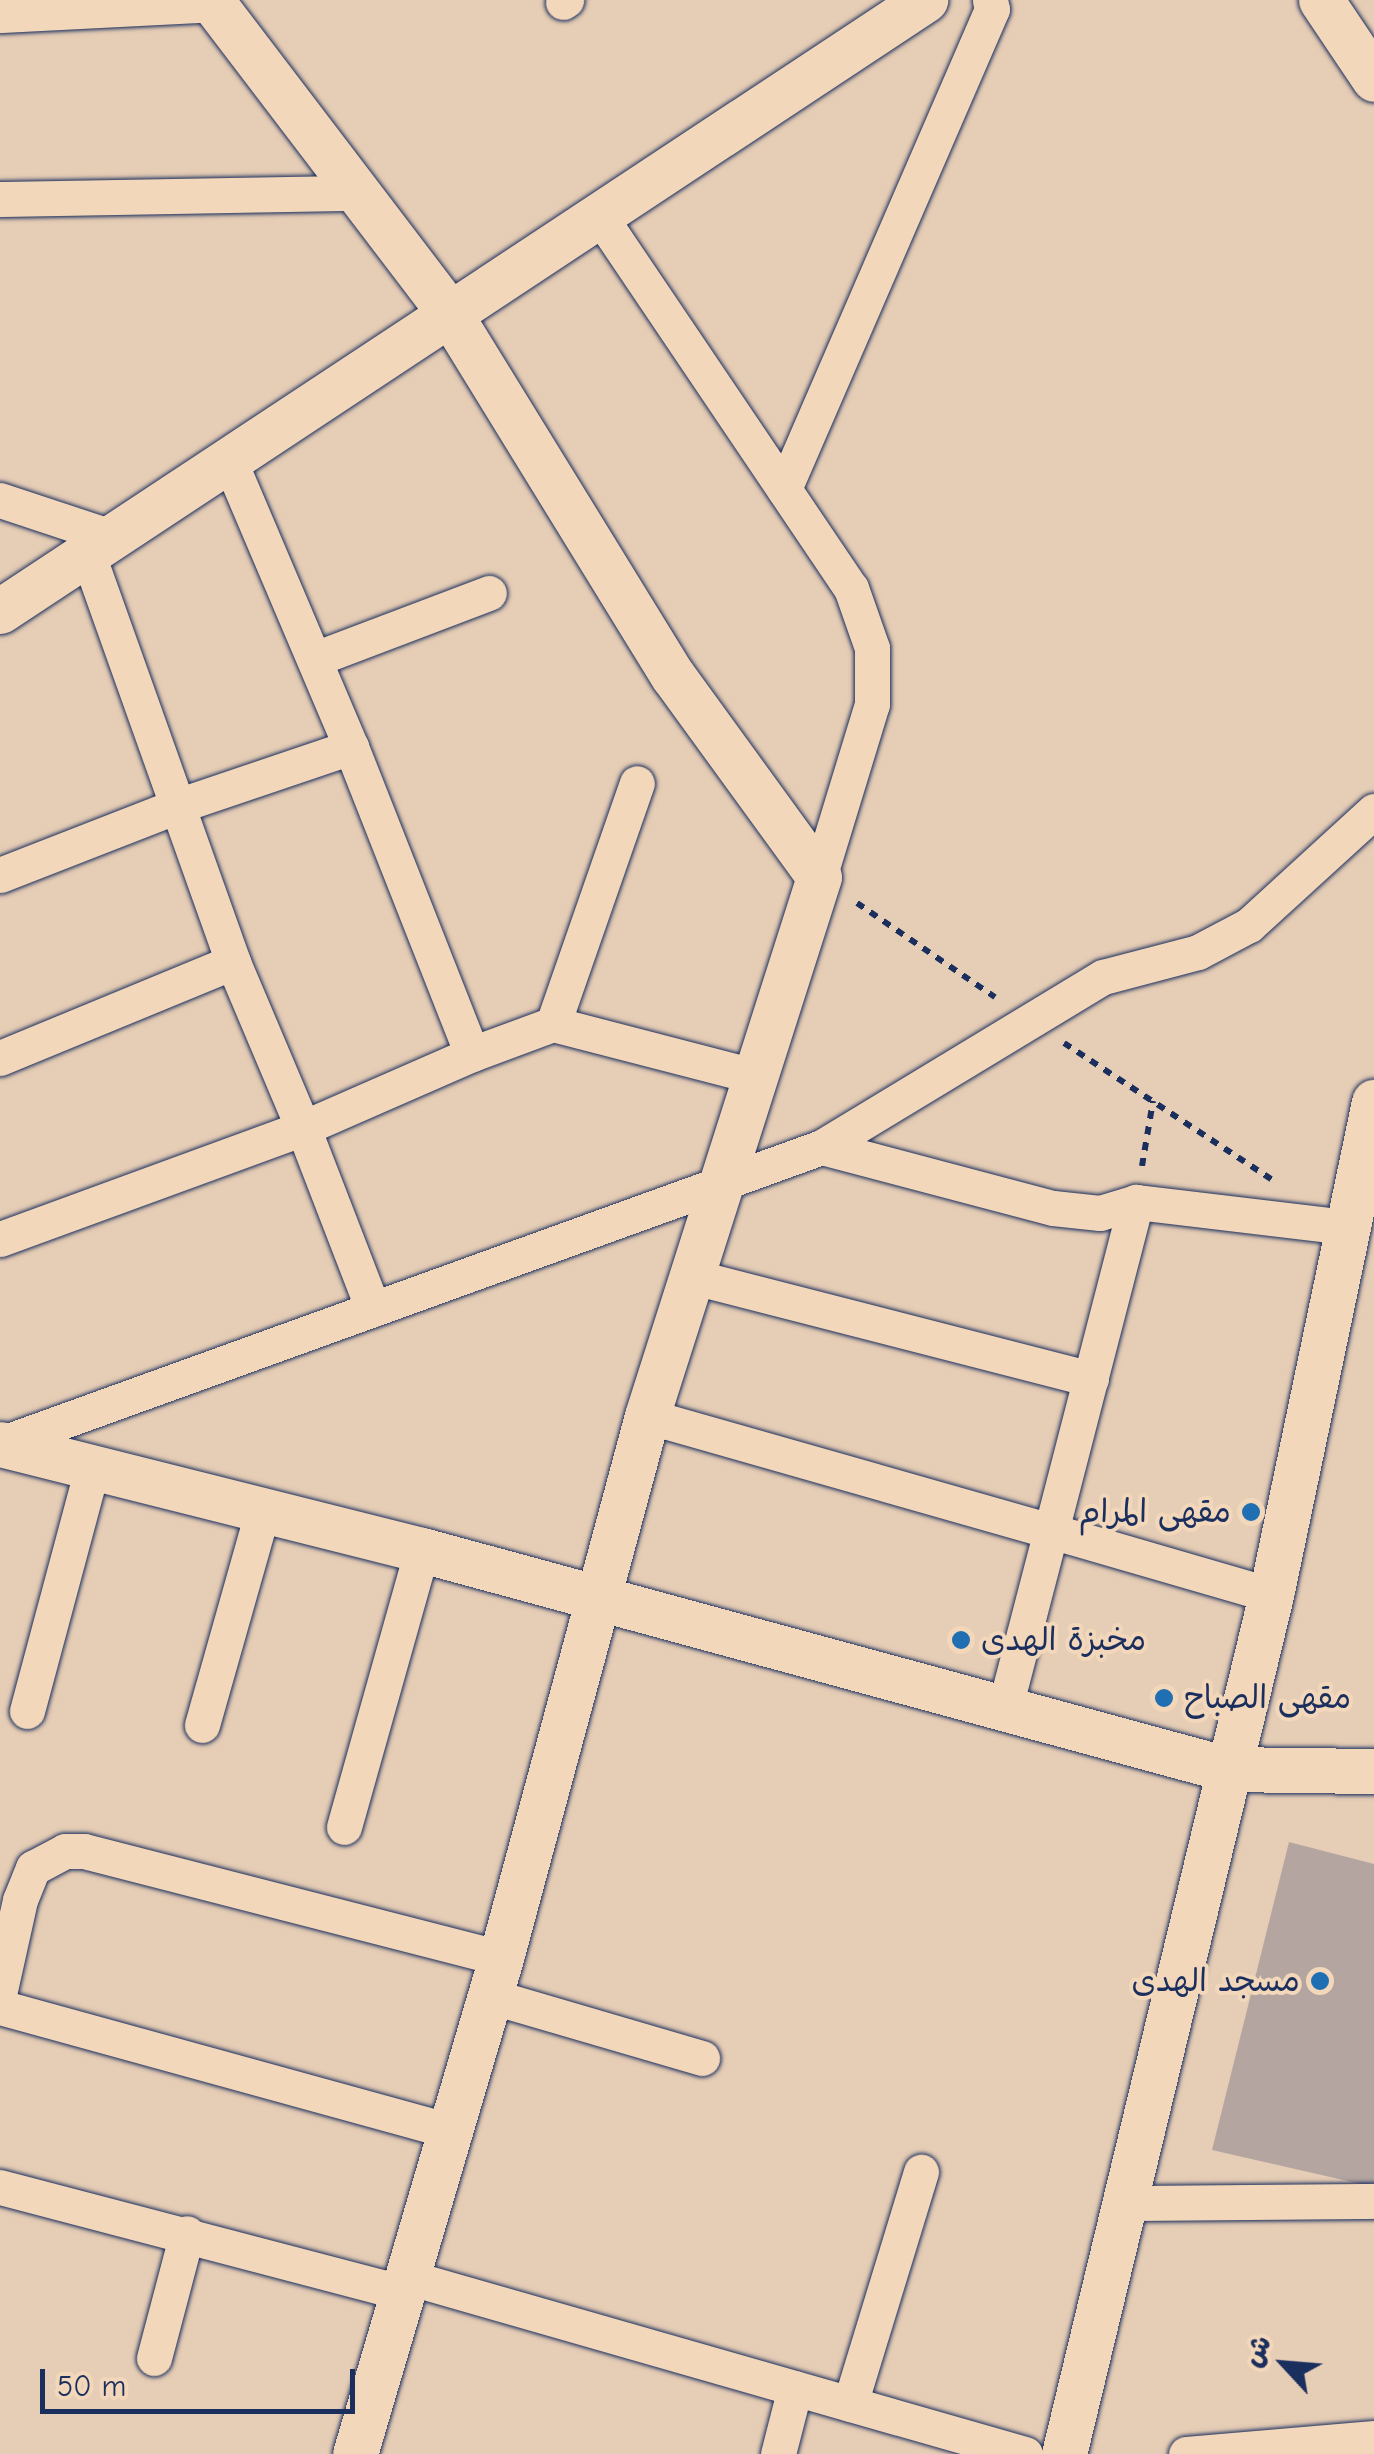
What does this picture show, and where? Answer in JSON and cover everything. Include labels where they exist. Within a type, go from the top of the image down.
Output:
[{"type":"street","points":[[0,611],[924,0]]},
{"type":"street","points":[[784,488],[992,10],[990,0]]},
{"type":"street","points":[[1321,0],[1374,79]]},
{"type":"street","points":[[0,15],[213,2],[450,314],[673,676],[819,877]]},
{"type":"street","points":[[0,199],[356,192]]},
{"type":"street","points":[[355,2454],[496,1977],[595,1597],[647,1416],[872,704],[872,648],[851,588],[598,215]]},
{"type":"street","points":[[228,460],[315,659],[472,1054]]},
{"type":"street","points":[[0,500],[100,545],[177,806],[233,962],[373,1309]]},
{"type":"street","points":[[315,659],[488,594]]},
{"type":"street","points":[[0,875],[177,806],[350,747]]},
{"type":"street","points":[[553,1024],[638,782]]},
{"type":"street","points":[[0,1444],[822,1147],[1103,976],[1198,952],[1249,926],[1374,810]]},
{"type":"street","points":[[0,1058],[233,962]]},
{"type":"street","points":[[0,1239],[303,1128],[472,1054],[553,1024],[754,1076]]},
{"type":"street","points":[[1064,2454],[1271,1595],[1374,1102]]},
{"type":"street","points":[[822,1147],[1053,1208],[1100,1212],[1136,1202],[1345,1227]]},
{"type":"street","points":[[1005,1707],[1136,1202]]},
{"type":"street","points":[[690,1276],[1090,1378]]},
{"type":"street","points":[[647,1416],[1271,1595]]},
{"type":"street","points":[[0,1444],[422,1550],[1227,1769],[1374,1770]]},
{"type":"street","points":[[26,1711],[92,1469]]},
{"type":"street","points":[[202,1725],[263,1509]]},
{"type":"street","points":[[344,1827],[422,1550]]},
{"type":"street","points":[[0,1990],[10,1897],[48,1856],[84,1850],[496,1977],[702,2058]]},
{"type":"street","points":[[0,2007],[451,2131]]},
{"type":"street","points":[[850,2404],[921,2172]]},
{"type":"street","points":[[0,2187],[405,2285],[1025,2454]]},
{"type":"street","points":[[1124,2203],[1374,2201]]},
{"type":"street","points":[[154,2358],[188,2233]]},
{"type":"street","points":[[778,2454],[794,2388]]},
{"type":"street","points":[[1186,2454],[1374,2438]]},
{"type":"path","points":[[819,877],[1281,1185]]},
{"type":"path","points":[[1136,1202],[1153,1101]]},
{"type":"building","points":[[1289,1842],[1374,1864],[1374,2187],[1212,2150]]},
{"type":"place","name":"مقهى المرام","points":[[1251,1512]]},
{"type":"place","name":"مخبزة الهدى","points":[[961,1640]]},
{"type":"place","name":"مقهى الصباح","points":[[1164,1698]]},
{"type":"place","name":"مسجد الهدى","points":[[1320,1981]]}]
